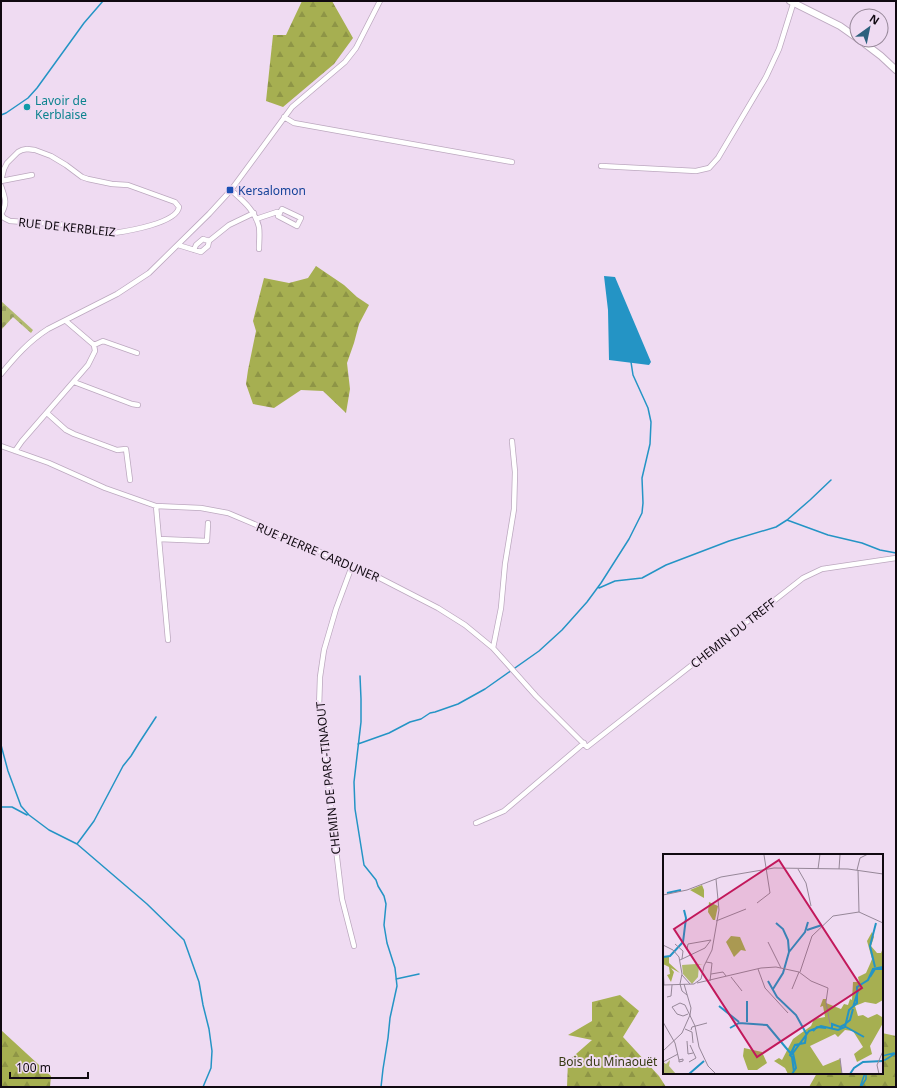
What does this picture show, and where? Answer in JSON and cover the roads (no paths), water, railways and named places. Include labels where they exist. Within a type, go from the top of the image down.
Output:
[{"type":"main road","points":[[792,2],[840,26],[849,32]]},
{"type":"main road","points":[[870,48],[896,70]]},
{"type":"street","points":[[1,374],[17,355],[38,336],[48,329],[118,294],[134,284],[149,273],[178,245],[231,190],[292,107],[345,62],[356,48],[380,1]]},
{"type":"street","points":[[601,166],[696,171],[708,168],[718,158],[766,77],[779,49],[792,2]]},
{"type":"street","points":[[284,118],[294,123],[512,162]]},
{"type":"street","name":"RUE DE KERBLEIZ","points":[[1,181],[7,163],[18,152],[28,149],[35,150],[59,160],[82,177],[103,183],[128,185],[175,202],[180,207],[179,211],[172,217],[161,223],[110,234],[68,225],[10,221],[4,218],[1,214],[6,200],[1,186]]},
{"type":"street","points":[[1,181],[32,175]]},
{"type":"street","points":[[231,190],[245,202],[254,213],[259,228],[259,249]]},
{"type":"street","points":[[256,219],[277,212],[280,213],[282,209],[301,218],[297,226],[278,216],[280,213]]},
{"type":"street","points":[[194,250],[196,245],[203,240],[209,240],[229,224],[254,213]]},
{"type":"street","points":[[178,245],[201,252],[208,246],[209,240]]},
{"type":"street","points":[[15,451],[92,359],[95,351],[94,345],[66,321]]},
{"type":"street","points":[[94,345],[103,341],[136,353]]},
{"type":"street","points":[[74,382],[138,405]]},
{"type":"street","points":[[47,413],[66,430],[74,434],[117,450],[126,449],[130,480]]},
{"type":"street","points":[[493,648],[501,608],[505,564],[514,509],[515,472],[512,441]]},
{"type":"street","name":"RUE PIERRE CARDUNER","points":[[1,446],[49,463],[105,488],[156,506],[201,508],[228,513],[370,573],[438,608],[465,625],[493,648],[536,696],[586,745]]},
{"type":"street","points":[[156,506],[168,640]]},
{"type":"street","points":[[159,539],[207,541],[208,523]]},
{"type":"street","name":"CHEMIN DU TREFF","points":[[476,823],[504,812],[586,745],[803,578],[822,569],[896,558]]},
{"type":"street","name":"CHEMIN DE PARC-TINAOUT","points":[[352,566],[336,609],[324,650],[320,678],[319,708],[342,899],[354,946]]},
{"type":"water","points":[[604,276],[615,277],[651,362],[649,365],[609,360],[608,310]]},
{"type":"waterway","points":[[1,115],[28,98],[37,88],[84,23],[103,1]]},
{"type":"waterway","points":[[358,744],[389,733],[410,722],[421,719],[430,713],[458,704],[485,689],[539,651],[562,630],[587,602],[601,583],[629,539],[642,513],[642,478],[650,444],[651,422],[648,408],[633,375],[631,362]]},
{"type":"waterway","points":[[599,588],[615,581],[642,578],[666,565],[729,541],[776,527],[787,520],[831,480]]},
{"type":"waterway","points":[[787,520],[828,535],[896,553]]},
{"type":"waterway","points":[[360,676],[361,722],[354,782],[355,809],[364,865],[376,880],[384,896],[386,904],[384,925],[387,943],[395,968],[397,986],[390,1018],[381,1087]]},
{"type":"waterway","points":[[77,844],[94,821],[123,766],[156,717]]},
{"type":"waterway","points":[[1,745],[8,771],[21,806],[29,815],[49,830],[77,844],[147,904],[184,940],[199,982],[212,1051],[211,1068],[203,1087]]},
{"type":"waterway","points":[[1,807],[12,807],[27,815]]},
{"type":"waterway","points":[[396,979],[419,974]]},
{"type":"waterway","points":[[883,1056],[894,1053]]},
{"type":"waterway","points":[[883,1060],[896,1053]]},
{"type":"waterway","points":[[860,1087],[865,1074]]},
{"type":"waterway","points":[[861,1087],[866,1079],[866,1074]]},
{"type":"place","name":"Lavoir de Kerblaise","points":[[27,107]]},
{"type":"place","name":"Kersalomon","points":[[230,190]]},
{"type":"park label","name":"Bois du Minaouët","points":[[608,1061]]}]
